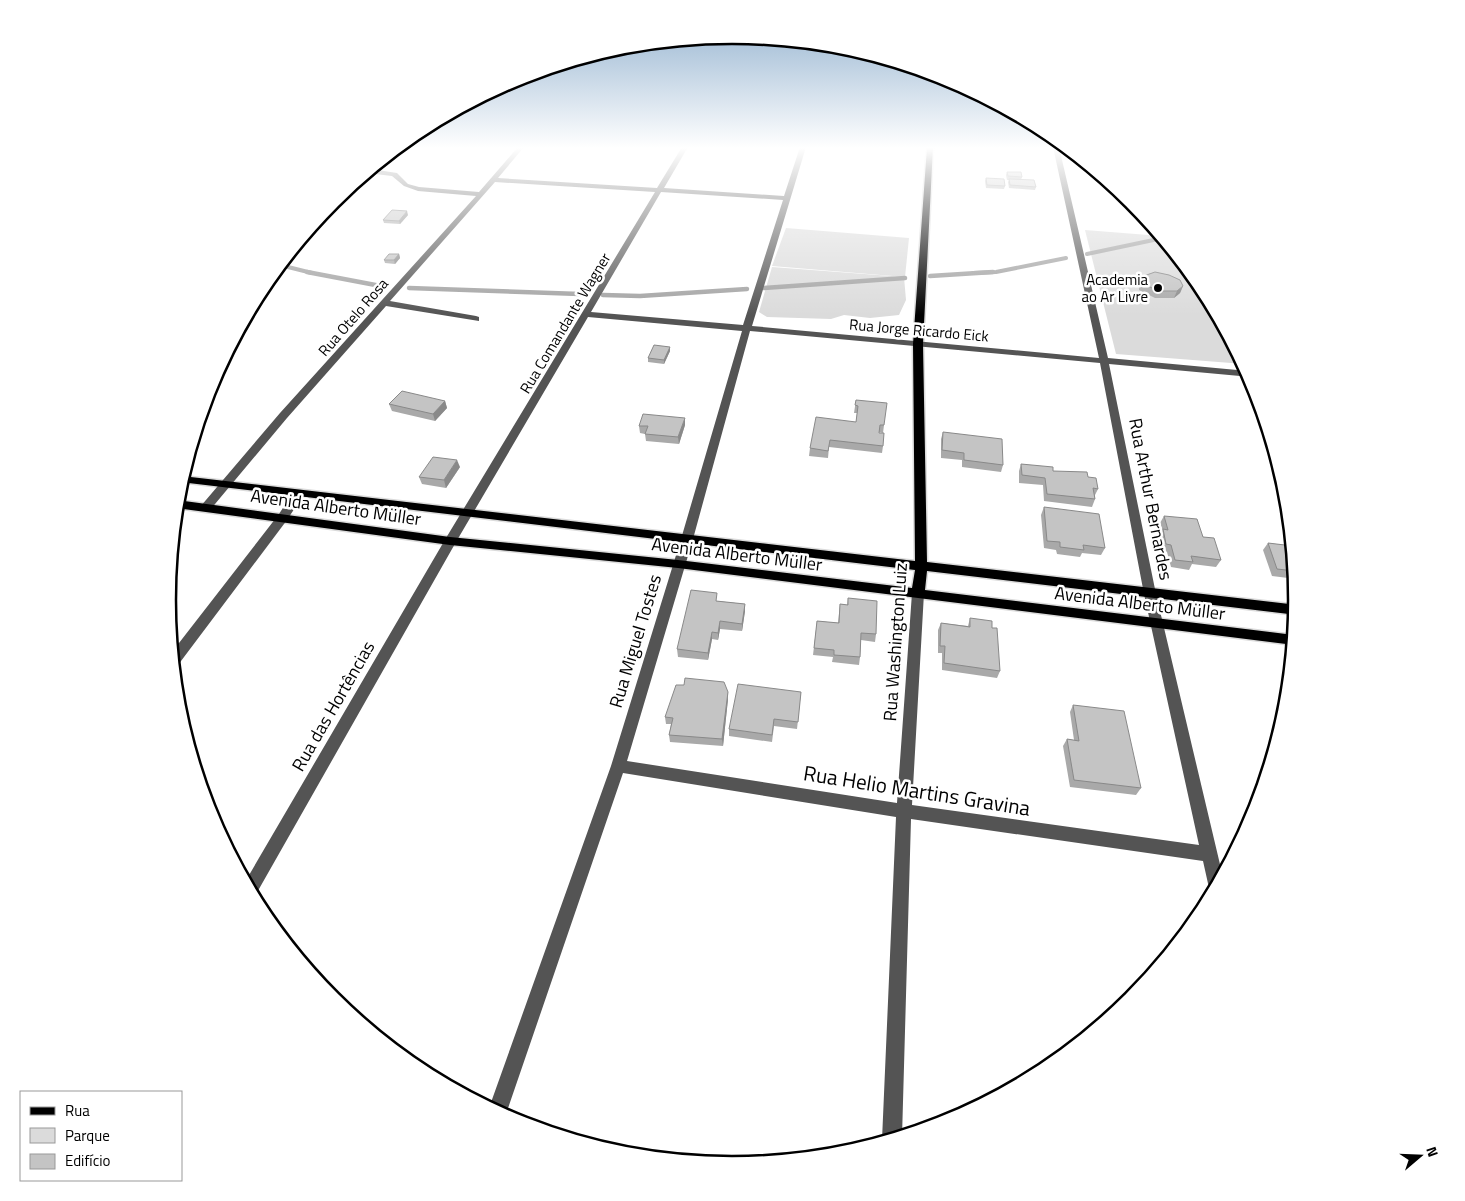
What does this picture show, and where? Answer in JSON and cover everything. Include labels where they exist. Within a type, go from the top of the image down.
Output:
[{"type":"main road","name":"Rua Washington Luiz","points":[[918,593],[921,567],[918,344],[927,203]]},
{"type":"main road","name":"Avenida Alberto Müller","points":[[189,480],[1289,609]]},
{"type":"main road","name":"Avenida Alberto Müller","points":[[184,505],[450,541],[678,564],[1288,639]]},
{"type":"street","name":"Rua Otelo Rosa","points":[[206,507],[474,203]]},
{"type":"street","name":"Rua Comandante Wagner","points":[[450,541],[652,203]]},
{"type":"street","name":"Rua Miguel Tostes","points":[[500,1106],[618,766],[687,539],[746,328],[785,203]]},
{"type":"street","name":"Rua Arthur Bernardes","points":[[1069,203],[1104,360],[1150,594],[1215,879]]},
{"type":"street","points":[[384,303],[476,319]]},
{"type":"street","name":"Rua Jorge Ricardo Eick","points":[[587,314],[1241,373]]},
{"type":"street","points":[[179,653],[283,517],[298,494]]},
{"type":"street","name":"Rua das Hortências","points":[[253,883],[450,541]]},
{"type":"street","name":"Rua Washington Luiz","points":[[892,1134],[904,811],[918,593]]},
{"type":"street","name":"Rua Helio Martins Gravina","points":[[618,766],[904,811],[1209,854]]},
{"type":"green space","points":[[786,228],[909,238],[905,277],[772,266]]},
{"type":"green space","points":[[1085,230],[1153,235],[1195,291],[1215,322],[1236,363],[1116,354]]},
{"type":"green space","points":[[772,267],[904,277],[906,300],[899,315],[870,318],[844,315],[831,319],[767,317],[759,312]]},
{"type":"building","points":[[392,210],[407,211],[399,221],[383,220]]},
{"type":"building","points":[[389,254],[399,254],[394,260],[384,260]]},
{"type":"building","points":[[1155,272],[1180,280],[1183,286],[1177,291],[1158,291],[1142,283],[1141,277]]},
{"type":"building","points":[[654,345],[670,347],[664,360],[648,358]]},
{"type":"building","points":[[402,391],[445,401],[433,414],[389,404]]},
{"type":"building","points":[[856,400],[887,403],[884,425],[880,425],[879,433],[884,433],[883,446],[830,440],[828,451],[810,448],[816,417],[856,422],[858,406],[855,405]]},
{"type":"building","points":[[643,414],[685,418],[678,437],[645,434],[648,426],[639,426]]},
{"type":"building","points":[[943,432],[1002,439],[1003,465],[964,460],[964,453],[942,450]]},
{"type":"building","points":[[433,457],[457,460],[444,480],[419,477]]},
{"type":"building","points":[[1021,464],[1053,467],[1053,471],[1087,472],[1088,477],[1096,478],[1098,489],[1093,488],[1095,499],[1047,494],[1045,478],[1022,475]]},
{"type":"building","points":[[1044,507],[1099,514],[1105,548],[1083,545],[1084,550],[1060,547],[1060,542],[1047,541]]},
{"type":"building","points":[[1164,516],[1197,519],[1203,537],[1214,538],[1221,560],[1191,556],[1193,562],[1175,560],[1171,545],[1166,544],[1163,529],[1168,530]]},
{"type":"building","points":[[1268,543],[1286,545],[1288,570],[1277,569]]},
{"type":"building","points":[[691,590],[717,593],[716,601],[745,604],[742,624],[720,621],[718,633],[712,632],[708,653],[677,649]]},
{"type":"building","points":[[848,598],[877,601],[876,634],[861,633],[860,657],[834,655],[834,650],[814,648],[817,621],[839,623],[840,604],[848,605]]},
{"type":"building","points":[[970,618],[992,621],[992,628],[997,628],[1000,671],[944,663],[945,646],[940,646],[941,623],[970,627]]},
{"type":"building","points":[[685,678],[724,682],[728,692],[722,739],[669,735],[673,718],[665,717],[676,685],[684,685]]},
{"type":"building","points":[[738,684],[801,692],[798,722],[774,719],[772,735],[729,729]]},
{"type":"building","points":[[1073,705],[1124,711],[1141,788],[1074,780],[1067,739],[1079,741]]},
{"type":"waterway","points":[[1087,254],[1156,239]]},
{"type":"waterway","points":[[986,272],[1066,258]]},
{"type":"waterway","points":[[287,267],[311,273]]},
{"type":"waterway","points":[[307,272],[311,273]]},
{"type":"waterway","points":[[930,276],[986,272]]},
{"type":"waterway","points":[[973,273],[986,272]]},
{"type":"waterway","points":[[986,272],[993,272]]},
{"type":"waterway","points":[[311,273],[386,287]]},
{"type":"waterway","points":[[764,288],[905,278]]},
{"type":"waterway","points":[[409,288],[580,294]]},
{"type":"waterway","points":[[603,295],[640,296],[747,289]]},
{"type":"place","name":"Academia ao Ar Livre","points":[[1158,288]]}]
